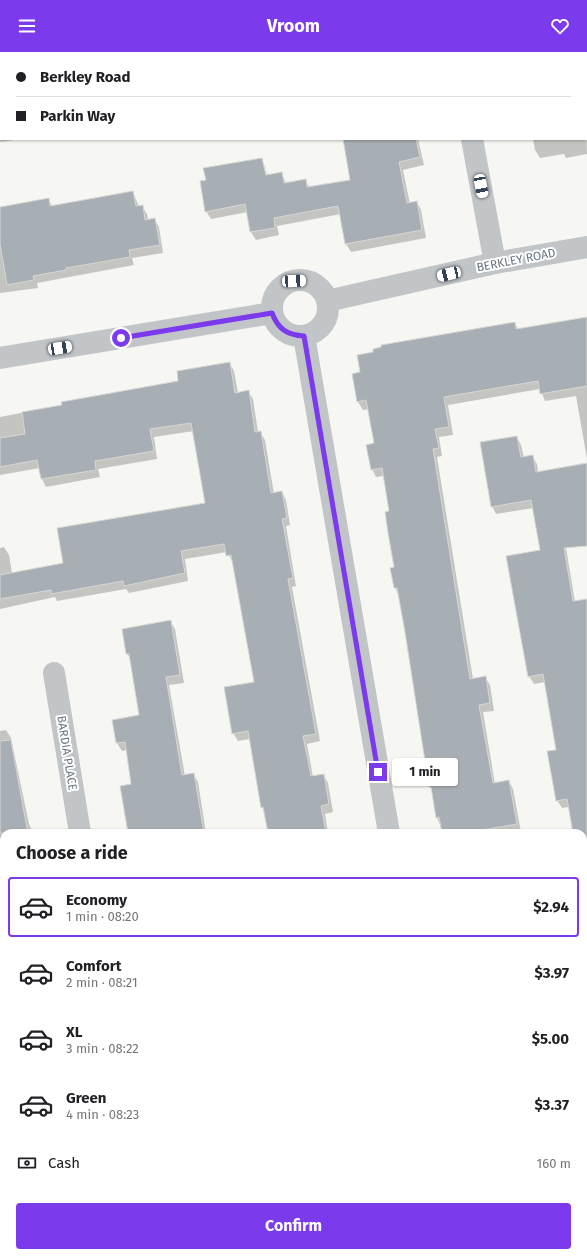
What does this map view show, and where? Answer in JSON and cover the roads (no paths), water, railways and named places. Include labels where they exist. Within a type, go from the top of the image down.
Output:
[{"type":"street","points":[[472,140],[495,263]]},
{"type":"street","name":"BERKLEY ROAD","points":[[328,301],[495,263],[587,248]]},
{"type":"street","points":[[304,280],[314,284],[323,291],[328,301],[328,313],[323,324],[315,332],[304,336],[293,336],[283,331],[276,323],[272,313],[272,302],[276,292],[284,284],[294,281],[304,280]]},
{"type":"street","points":[[0,358],[272,313]]},
{"type":"street","points":[[304,336],[388,829]]},
{"type":"street","name":"BARDIA PLACE","points":[[54,673],[79,829]]}]
